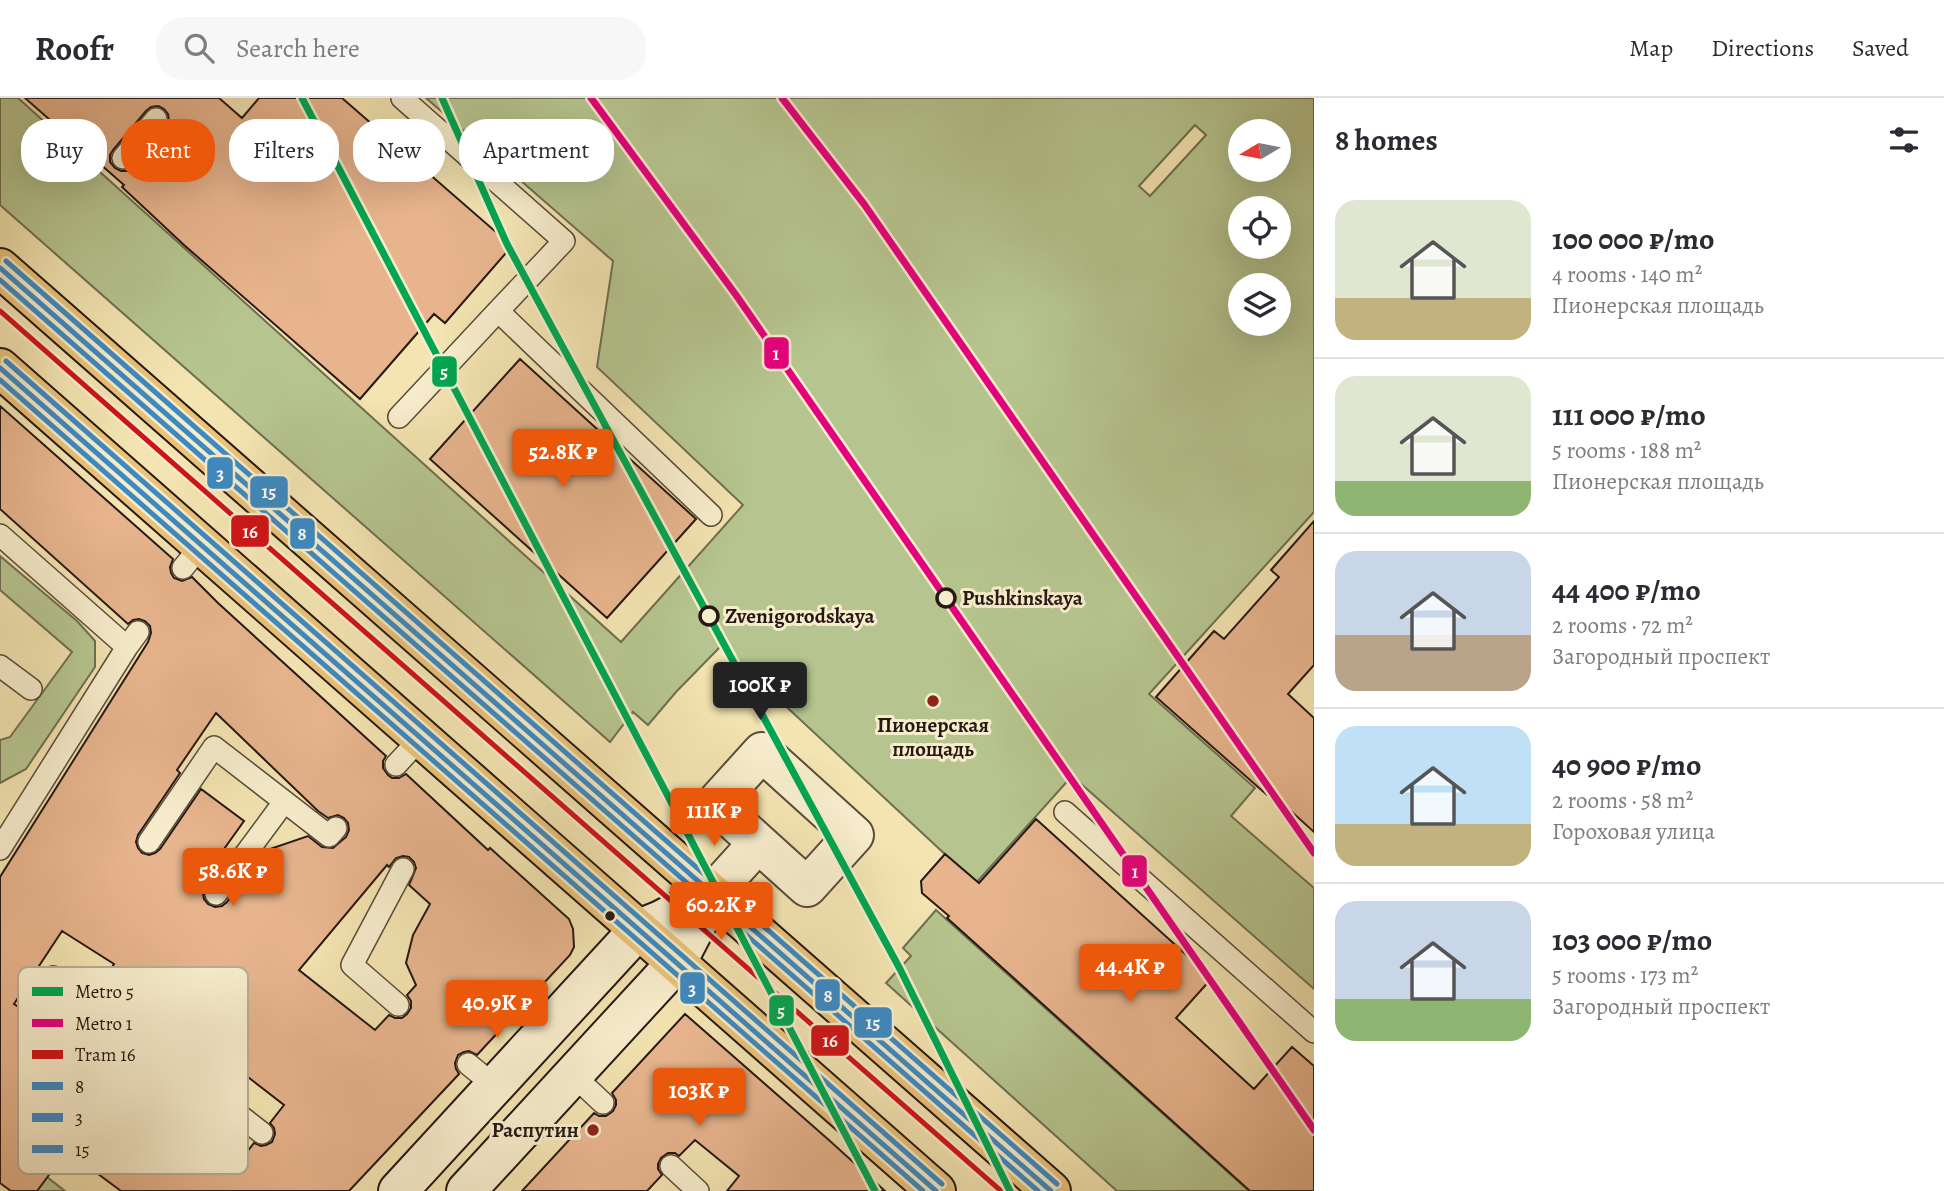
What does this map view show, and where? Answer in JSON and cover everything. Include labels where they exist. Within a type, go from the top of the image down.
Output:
[{"type":"main road","points":[[0,268],[1051,1191]]},
{"type":"main road","points":[[0,368],[192,557],[408,751],[639,929],[936,1191]]},
{"type":"main road","points":[[467,1191],[677,962],[713,893],[758,843]]},
{"type":"main road","points":[[398,1191],[482,1075],[639,929],[713,893]]},
{"type":"lane","points":[[399,417],[564,241],[402,98]]},
{"type":"lane","points":[[498,312],[711,515]]},
{"type":"lane","points":[[0,535],[132,640],[0,849]]},
{"type":"lane","points":[[0,666],[31,690]]},
{"type":"lane","points":[[149,842],[214,747],[329,836],[336,828]]},
{"type":"lane","points":[[216,894],[284,802]]},
{"type":"lane","points":[[1065,812],[1314,1032]]},
{"type":"lane","points":[[398,1004],[352,965],[403,869]]},
{"type":"lane","points":[[573,1075],[603,1103]]},
{"type":"lane","points":[[248,1122],[262,1133]]},
{"type":"lane","points":[[670,1166],[698,1191]]},
{"type":"green space","points":[[0,98],[18,98],[41,119],[21,119],[21,182],[107,182],[107,178],[621,642],[743,505],[597,367],[613,261],[522,182],[614,182],[614,119],[459,119],[459,127],[426,98],[1314,98],[1314,512],[1149,694],[1255,788],[1231,816],[1314,888],[1314,989],[1072,776],[976,883],[721,646],[648,725],[633,712],[610,742],[0,205]],"holes":[[[1195,125],[1206,135],[1150,196],[1139,186]]]},
{"type":"green space","points":[[0,556],[77,621],[95,641],[95,667],[26,769],[0,783],[0,740],[10,737],[72,652],[0,590]]},
{"type":"green space","points":[[936,910],[1249,1191],[1117,1191],[886,983],[911,956],[903,948]]},
{"type":"green space","points":[[47,1177],[65,1191],[37,1191]]},
{"type":"building","points":[[25,98],[219,98],[242,118],[259,98],[342,98],[366,119],[353,119],[353,182],[438,182],[512,246],[445,323],[434,314],[360,399],[122,187],[124,185],[107,170],[107,119],[49,119]]},
{"type":"building","points":[[520,359],[696,519],[607,618],[430,459]]},
{"type":"building","points":[[0,406],[173,559],[170,567],[174,578],[182,581],[192,577],[386,756],[383,768],[388,775],[399,778],[406,774],[488,850],[490,848],[569,919],[573,929],[574,947],[570,955],[477,1055],[469,1051],[458,1055],[455,1063],[459,1074],[349,1191],[121,1191],[98,1174],[248,1174],[248,1151],[254,1143],[261,1146],[272,1142],[275,1134],[270,1123],[284,1105],[248,1077],[248,967],[112,967],[114,964],[62,931],[38,967],[18,967],[18,998],[14,1004],[18,1007],[18,1174],[50,1174],[37,1191],[11,1191],[0,1183],[0,877],[148,642],[150,626],[145,621],[133,620],[128,624],[0,509]],"holes":[[[216,713],[318,811],[328,818],[338,815],[344,818],[349,830],[346,837],[333,848],[322,847],[308,836],[264,851],[227,902],[215,907],[208,904],[203,893],[205,886],[220,867],[209,870],[244,821],[201,789],[160,849],[149,855],[142,853],[136,842],[180,773],[177,770]],[[409,857],[416,868],[409,885],[430,904],[413,935],[406,963],[416,985],[407,995],[411,1008],[402,1018],[389,1015],[375,1030],[299,970],[387,865],[389,867],[396,858]]]},
{"type":"building","points":[[1314,521],[1314,665],[1288,694],[1314,718],[1314,832],[1270,792],[1267,795],[1156,697],[1214,631],[1224,639],[1279,577],[1271,570]]},
{"type":"building","points":[[1036,819],[1212,978],[1176,1018],[1254,1089],[1292,1047],[1314,1066],[1314,1191],[1250,1191],[922,893],[921,881],[945,854],[979,883]]},
{"type":"building","points":[[685,1014],[885,1191],[727,1191],[739,1176],[695,1140],[679,1156],[668,1153],[661,1158],[658,1169],[662,1175],[647,1191],[522,1191],[594,1113],[606,1116],[613,1111],[616,1100],[612,1093]]},
{"type":"metro line","name":"5","points":[[302,98],[875,1191]]},
{"type":"metro line","name":"5","points":[[442,98],[507,244],[900,969],[1010,1191]]},
{"type":"metro line","name":"1","points":[[591,98],[736,295],[1314,1130]]},
{"type":"metro line","name":"1","points":[[782,98],[864,204],[1314,853]]},
{"type":"tram line","name":"16","points":[[0,311],[1001,1191]]},
{"type":"transit line","name":"15","points":[[6,261],[1057,1184]]},
{"type":"transit line","name":"8","points":[[0,268],[1051,1191]]},
{"type":"transit line","name":"3","points":[[0,280],[1038,1191]]},
{"type":"transit line","name":"15","points":[[6,361],[942,1184]]},
{"type":"transit line","name":"8","points":[[0,368],[936,1191]]},
{"type":"transit line","name":"3","points":[[0,380],[923,1191]]},
{"type":"place","name":"Pushkinskaya","points":[[946,598]]},
{"type":"place","name":"Zvenigorodskaya","points":[[709,616]]},
{"type":"place","name":"Пионерская площадь","points":[[933,701]]},
{"type":"place","name":"Распутин","points":[[593,1130]]}]
